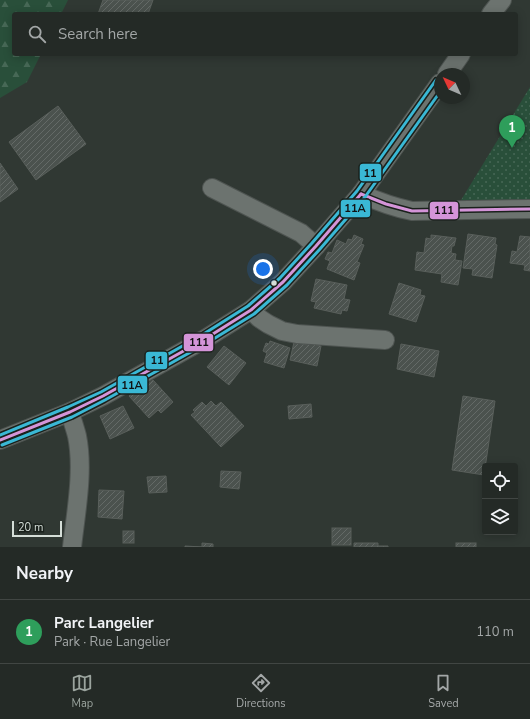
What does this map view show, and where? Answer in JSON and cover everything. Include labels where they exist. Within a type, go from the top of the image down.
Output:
[{"type":"street","points":[[493,12],[502,0]]},
{"type":"street","points":[[451,68],[460,56]]},
{"type":"street","points":[[0,440],[70,412],[103,396],[205,339],[251,310],[283,282],[361,194],[434,91]]},
{"type":"street","points":[[212,188],[301,233],[316,246]]},
{"type":"street","points":[[361,194],[380,203],[412,211],[530,209]]},
{"type":"street","points":[[251,310],[259,318],[282,331],[297,334],[385,340]]},
{"type":"street","points":[[70,412],[77,436],[80,460],[72,547]]},
{"type":"green space","points":[[0,0],[68,0],[62,12],[12,12],[12,56],[40,56],[27,82],[0,98]]},
{"type":"green space","points":[[530,87],[530,209],[455,210]]},
{"type":"building","points":[[103,0],[153,0],[149,12],[99,12]]},
{"type":"building","points":[[58,106],[86,144],[36,180],[9,142]]},
{"type":"building","points":[[0,163],[18,189],[0,202]]},
{"type":"building","points":[[468,234],[496,238],[495,244],[497,245],[492,278],[472,275],[473,269],[463,268]]},
{"type":"building","points":[[354,235],[363,239],[361,244],[364,245],[357,262],[360,263],[354,280],[327,269],[330,261],[325,259],[328,252],[332,253],[337,240],[346,244],[348,239],[352,240]]},
{"type":"building","points":[[431,235],[456,238],[454,246],[452,246],[451,253],[456,254],[455,260],[462,261],[458,285],[441,282],[442,274],[415,270],[417,252],[424,253],[426,238],[431,239]]},
{"type":"building","points":[[520,236],[530,237],[530,271],[524,270],[525,265],[510,263],[512,251],[517,252]]},
{"type":"building","points":[[316,279],[347,285],[344,299],[350,300],[347,311],[342,310],[341,314],[314,308],[316,302],[311,301]]},
{"type":"building","points":[[399,283],[421,290],[420,295],[425,296],[416,322],[389,314]]},
{"type":"building","points":[[270,341],[290,348],[284,368],[264,362],[267,353],[263,351],[266,343],[269,344]]},
{"type":"building","points":[[294,342],[308,345],[309,343],[321,346],[317,366],[290,360]]},
{"type":"building","points":[[401,344],[439,351],[434,377],[397,369]]},
{"type":"building","points":[[224,346],[246,363],[229,385],[207,367]]},
{"type":"building","points":[[153,380],[173,402],[161,413],[158,410],[149,418],[129,396],[139,387],[142,389]]},
{"type":"building","points":[[463,396],[495,401],[486,463],[482,463],[482,475],[452,470]]},
{"type":"building","points":[[211,401],[216,406],[221,402],[244,426],[221,447],[191,415],[195,412],[193,410],[202,402],[206,406]]},
{"type":"building","points":[[311,404],[312,417],[289,419],[288,406]]},
{"type":"building","points":[[123,406],[134,428],[110,439],[100,416]]},
{"type":"building","points":[[221,471],[241,472],[239,489],[220,487]]},
{"type":"building","points":[[166,476],[167,492],[149,493],[147,477]]},
{"type":"building","points":[[99,490],[124,491],[122,519],[98,517]]},
{"type":"building","points":[[332,528],[351,528],[351,545],[332,545]]},
{"type":"building","points":[[123,531],[134,531],[134,543],[123,543]]},
{"type":"building","points":[[202,543],[213,544],[213,547],[202,547]]},
{"type":"building","points":[[354,543],[378,543],[378,546],[388,547],[354,547]]},
{"type":"building","points":[[456,543],[476,543],[476,547],[456,547]]},
{"type":"transit line","name":"11","points":[[0,435],[101,392],[202,335],[248,306],[280,278],[357,191],[434,83]]},
{"type":"transit line","name":"11A","points":[[2,445],[72,417],[105,400],[207,343],[254,314],[287,285],[365,197],[434,100]]},
{"type":"transit line","name":"111","points":[[361,194],[386,204],[412,211],[530,209]]},
{"type":"transit line","name":"111","points":[[0,440],[70,412],[103,396],[205,339],[251,310],[283,282],[361,194]]},
{"type":"place","name":"Parc Langelier","points":[[512,148]]}]
